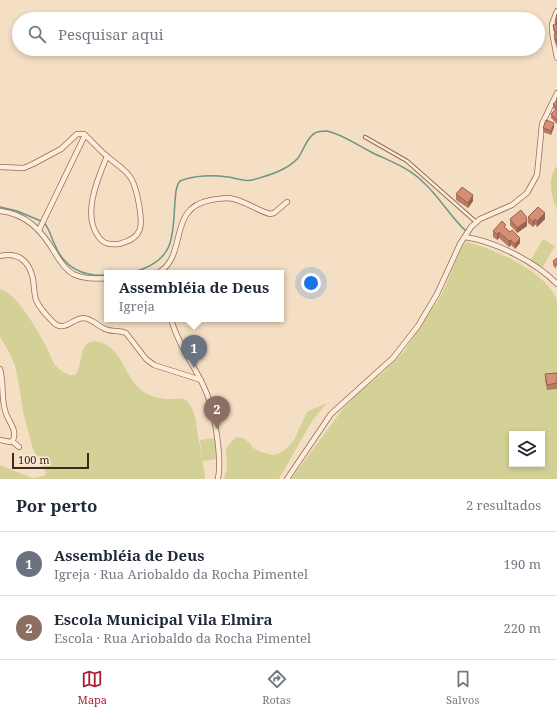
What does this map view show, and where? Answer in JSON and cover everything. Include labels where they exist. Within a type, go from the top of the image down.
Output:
[{"type":"street","points":[[557,11],[552,24],[552,32],[557,58]]},
{"type":"street","points":[[287,479],[322,425],[385,366],[405,344],[418,326],[437,294],[460,244],[469,229],[476,222],[512,205],[524,196],[529,189],[537,175],[542,124],[557,93]]},
{"type":"street","points":[[0,167],[28,167],[61,149],[77,134],[80,133],[85,135],[106,156],[121,167],[132,180],[136,192],[141,221],[139,232],[136,236],[129,240],[117,244],[106,243],[100,239],[96,233],[92,217],[92,200],[106,156]]},
{"type":"street","points":[[39,230],[85,135]]},
{"type":"street","points":[[166,270],[184,217],[189,210],[196,206],[207,201],[229,198],[270,214],[274,213],[287,202]]},
{"type":"street","points":[[0,211],[25,218],[39,230],[62,264],[70,272],[85,277],[104,278]]},
{"type":"street","points":[[464,237],[472,238],[504,249],[531,264],[557,284]]},
{"type":"street","points":[[0,256],[14,255],[20,257],[32,275],[38,303],[43,311],[57,326],[62,327],[80,319],[89,319],[106,329],[126,333],[146,359],[154,365],[201,380]]},
{"type":"street","points":[[161,270],[167,265]]},
{"type":"street","points":[[172,322],[181,345],[207,393],[213,414],[219,452],[218,479]]},
{"type":"street","points":[[0,369],[4,408],[15,433],[12,441]]},
{"type":"street","points":[[0,440],[8,442],[12,441],[19,447]]},
{"type":"lane","points":[[366,137],[407,161],[476,222]]},
{"type":"shaded area","points":[[557,166],[557,209],[553,198],[551,181]]},
{"type":"shaded area","points":[[543,239],[555,246],[542,268],[530,261]]},
{"type":"shaded area","points":[[467,242],[491,250],[518,263],[531,271],[551,289],[557,300],[557,479],[291,479],[342,410],[357,394],[385,371],[404,351],[441,296],[462,247]]},
{"type":"shaded area","points":[[0,289],[7,292],[21,306],[39,334],[54,364],[69,375],[75,374],[79,369],[85,346],[92,342],[102,343],[109,346],[114,351],[135,384],[143,392],[159,398],[182,399],[187,401],[195,416],[205,479],[0,479],[0,465],[32,478],[44,476],[46,473],[33,449],[23,412],[15,366],[0,337]]},
{"type":"shaded area","points":[[327,403],[312,421],[279,479],[224,479],[227,468],[226,449],[237,437],[243,438],[251,444],[252,447],[260,452],[273,455],[278,454],[286,449],[294,440],[307,412]]},
{"type":"shaded area","points":[[215,438],[217,459],[203,461],[200,440]]},
{"type":"building","points":[[557,24],[557,32],[555,32],[553,25]]},
{"type":"building","points":[[557,34],[557,44],[554,35]]},
{"type":"building","points":[[557,100],[557,107],[553,104]]},
{"type":"building","points":[[556,109],[557,110],[557,120],[551,114]]},
{"type":"building","points":[[546,120],[554,123],[551,131],[543,128]]},
{"type":"building","points":[[462,187],[473,195],[468,203],[456,194]]},
{"type":"building","points":[[538,207],[545,213],[537,221],[535,219],[533,222],[528,217]]},
{"type":"building","points":[[521,210],[527,218],[527,221],[517,228],[510,219]]},
{"type":"building","points":[[502,221],[506,225],[504,227],[510,232],[512,230],[520,238],[515,244],[499,232],[497,234],[493,231]]},
{"type":"building","points":[[557,258],[557,265],[556,265],[553,261]]},
{"type":"building","points":[[557,373],[557,383],[547,385],[545,374]]},
{"type":"waterway","points":[[139,270],[156,262],[168,248],[173,232],[176,190],[180,181],[210,176],[249,180],[271,174],[289,166],[294,162],[300,155],[309,138],[315,133],[321,131],[327,131],[349,140],[411,172],[435,194],[455,220],[467,232]]},
{"type":"waterway","points":[[0,207],[17,211],[41,221]]},
{"type":"waterway","points":[[44,223],[59,253],[69,265],[83,272],[104,275]]},
{"type":"place","name":"Assembléia de Deus","points":[[194,368]]},
{"type":"place","name":"Escola Municipal Vila Elmira","points":[[217,429]]}]
